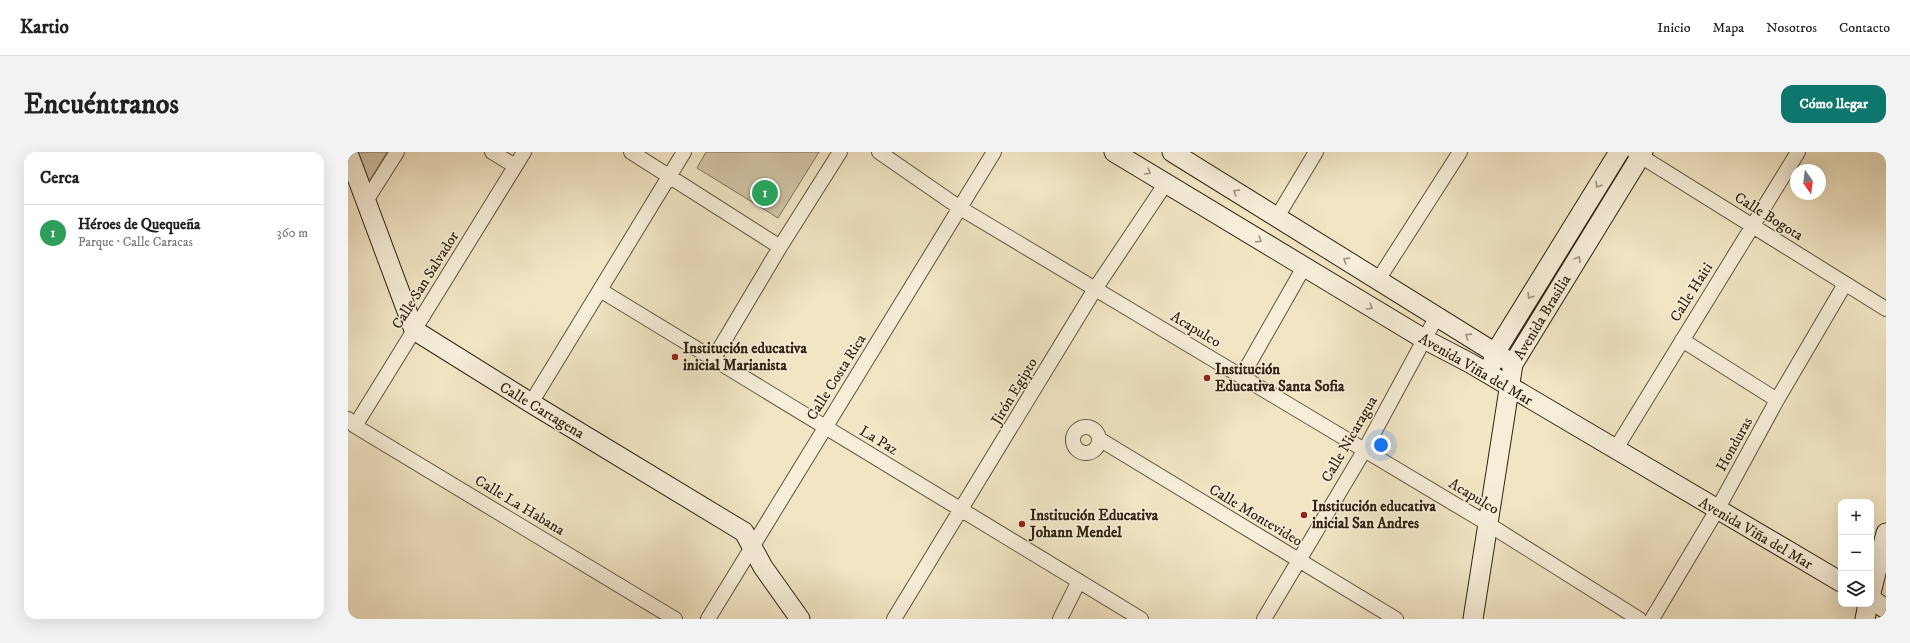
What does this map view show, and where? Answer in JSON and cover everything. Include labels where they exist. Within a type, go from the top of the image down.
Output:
[{"type":"street","points":[[366,201],[397,152]]},
{"type":"street","points":[[492,152],[515,166]]},
{"type":"street","name":"Calle San Salvador","points":[[352,423],[414,330],[524,152]]},
{"type":"street","points":[[631,152],[780,247]]},
{"type":"street","points":[[531,403],[684,152]]},
{"type":"street","points":[[714,358],[780,247],[840,152]]},
{"type":"street","name":"Acapulco","points":[[879,152],[960,208],[1488,524],[1638,619]]},
{"type":"street","name":"Calle Costa Rica","points":[[708,619],[994,152]]},
{"type":"street","name":"Avenida Viña del Mar","points":[[1114,152],[1424,340],[1488,375],[1838,580]]},
{"type":"street","name":"Avenida Viña del Mar","points":[[1172,152],[1514,364]]},
{"type":"street","points":[[1277,217],[1316,152]]},
{"type":"street","points":[[1378,280],[1460,152]]},
{"type":"street","name":"Avenida Brasilia","points":[[1488,375],[1495,352],[1619,152]]},
{"type":"street","name":"Calle Haiti","points":[[1614,450],[1798,152]]},
{"type":"street","points":[[348,153],[414,330]]},
{"type":"street","name":"Avenida Brasilia","points":[[1473,619],[1514,364],[1640,153]]},
{"type":"street","name":"Calle Bogota","points":[[1640,153],[1886,309]]},
{"type":"street","name":"Jirón Egipto","points":[[894,619],[962,510],[1095,289],[1166,183]]},
{"type":"street","points":[[1242,376],[1304,267]]},
{"type":"street","name":"Honduras","points":[[1652,619],[1718,510],[1777,400],[1845,284]]},
{"type":"street","name":"La Paz","points":[[600,290],[1141,619]]},
{"type":"street","name":"Calle Nicaragua","points":[[1264,619],[1364,451],[1437,316]]},
{"type":"street","name":"Calle Cartagena","points":[[414,330],[744,532],[763,567],[800,619]]},
{"type":"street","points":[[1682,340],[1777,400]]},
{"type":"street","name":"Calle La Habana","points":[[352,423],[675,619]]},
{"type":"street","name":"Calle Montevideo","points":[[1099,439],[1396,619]]},
{"type":"street","points":[[1874,581],[1886,533]]},
{"type":"street","points":[[1060,619],[1079,581]]},
{"type":"street","points":[[1874,599],[1886,597]]},
{"type":"street","points":[[1874,601],[1886,609]]},
{"type":"street","points":[[1865,619],[1867,607]]},
{"type":"shaded area","points":[[356,152],[387,152],[368,183]]},
{"type":"shaded area","points":[[706,152],[819,152],[778,218],[697,168]]},
{"type":"place","name":"Héroes de Quequeña","points":[[765,193]]},
{"type":"place","name":"Institución educativa inicial Marianista","points":[[675,357]]},
{"type":"place","name":"Institución Educativa Santa Sofia","points":[[1207,378]]},
{"type":"place","name":"Institución educativa inicial San Andres","points":[[1304,515]]},
{"type":"place","name":"Institución Educativa Johann Mendel","points":[[1022,524]]}]
